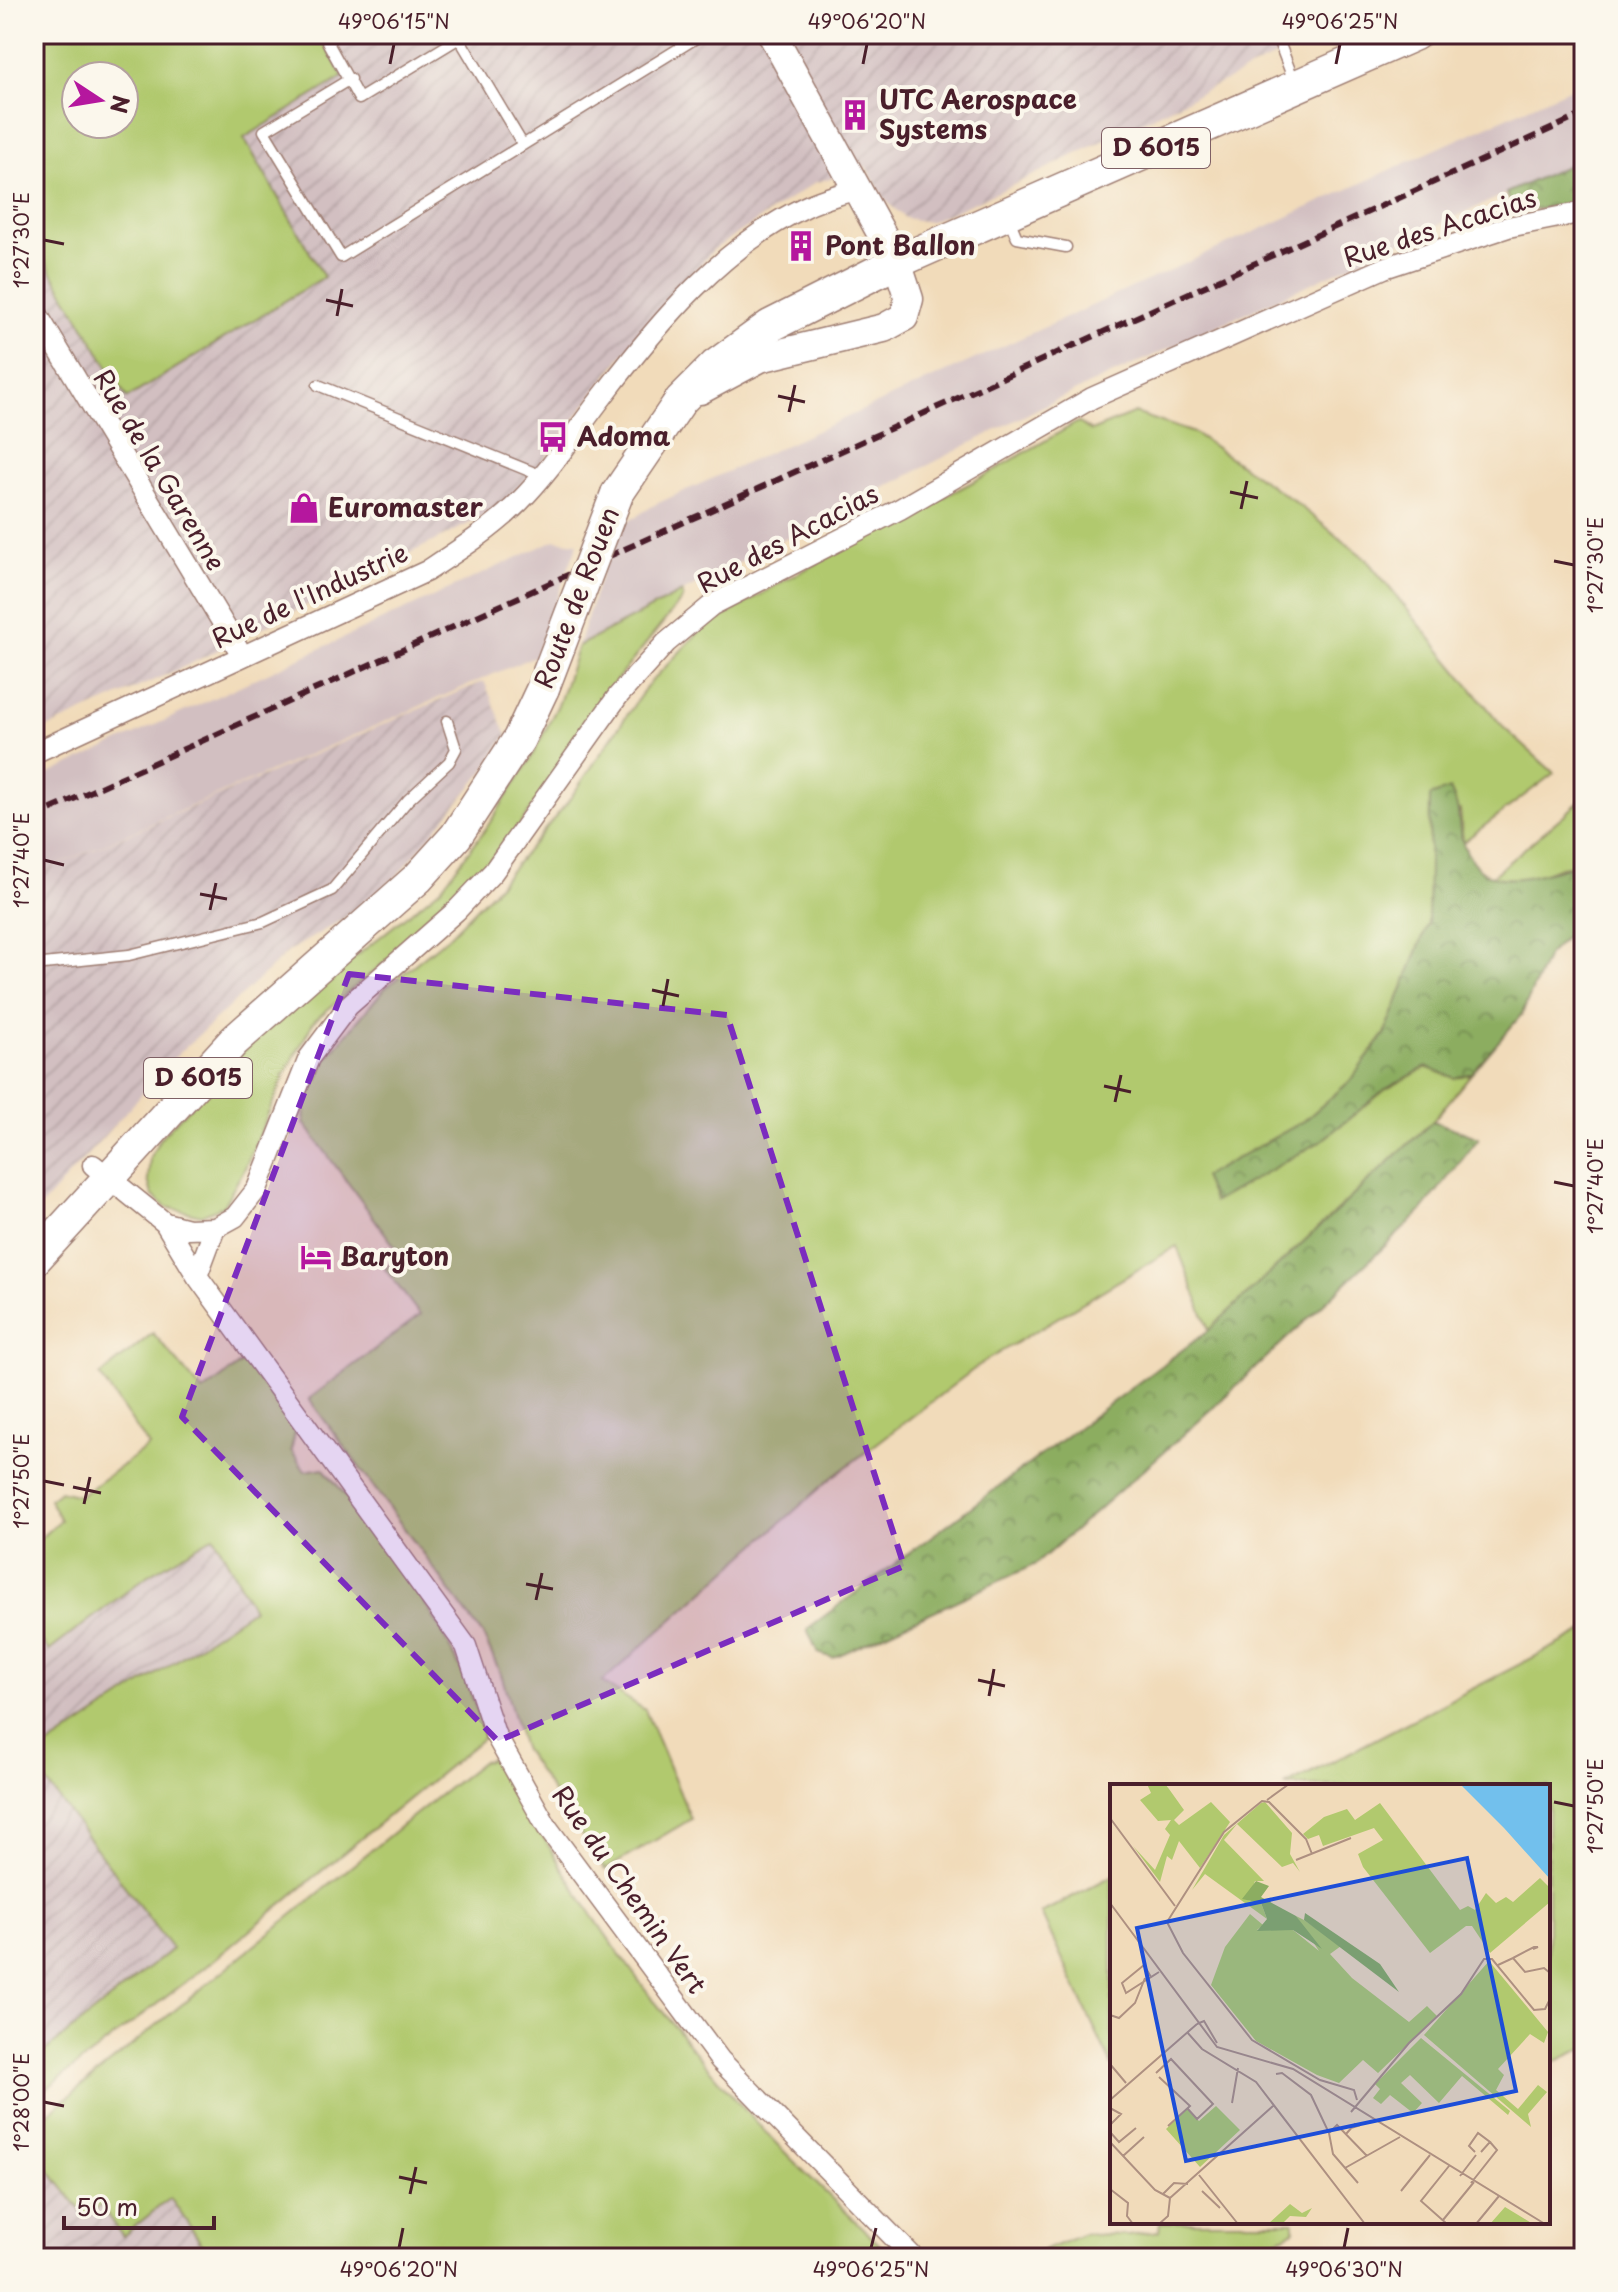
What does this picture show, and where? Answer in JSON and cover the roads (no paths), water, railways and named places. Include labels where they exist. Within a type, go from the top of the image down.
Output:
[{"type":"main road","points":[[681,400],[760,358],[884,328],[904,317],[909,299],[906,281],[897,262],[772,34]]},
{"type":"main road","name":"Route de Rouen","points":[[34,1260],[101,1171],[225,1022],[379,914],[456,836],[486,796],[543,688],[617,494],[681,400],[715,366],[770,326],[897,262],[1400,37]]},
{"type":"main road","name":"Route de Rouen","points":[[34,1229],[101,1171]]},
{"type":"street","name":"Rue de l'Industrie","points":[[34,753],[427,571],[479,537],[519,502],[542,476],[647,340],[691,291],[745,246],[794,213],[856,189]]},
{"type":"street","name":"Rue des Acacias","points":[[215,1228],[235,1217],[257,1189],[309,1058],[348,1006],[456,911],[493,872],[618,696],[666,643],[712,605],[900,509],[1040,425],[1121,385],[1384,268],[1508,227],[1584,212]]},
{"type":"street","name":"Rue de la Garenne","points":[[34,309],[242,655]]},
{"type":"street","name":"Rue du Chemin Vert","points":[[101,1171],[165,1223],[197,1276],[466,1646],[495,1734],[556,1839],[720,2060],[914,2258]]},
{"type":"street","points":[[165,1223],[188,1229],[215,1228],[197,1276]]},
{"type":"lane","points":[[323,34],[359,99],[462,36],[523,145]]},
{"type":"lane","points":[[350,79],[264,131],[341,257],[696,38],[694,34]]},
{"type":"lane","points":[[1276,34],[1296,86]]},
{"type":"lane","points":[[1007,214],[1017,238],[1066,247]]},
{"type":"lane","points":[[318,385],[542,476]]},
{"type":"lane","points":[[34,965],[129,955],[263,922],[332,890],[408,800],[449,762],[456,749],[447,721]]},
{"type":"railway","points":[[34,817],[1584,114]]},
{"type":"place","name":"UTC Aerospace Systems","points":[[855,115]]},
{"type":"place","name":"Pont Ballon","points":[[801,246]]},
{"type":"place","name":"Adoma","points":[[553,437]]},
{"type":"place","name":"Euromaster","points":[[304,508]]},
{"type":"place","name":"Baryton","points":[[316,1257]]}]
